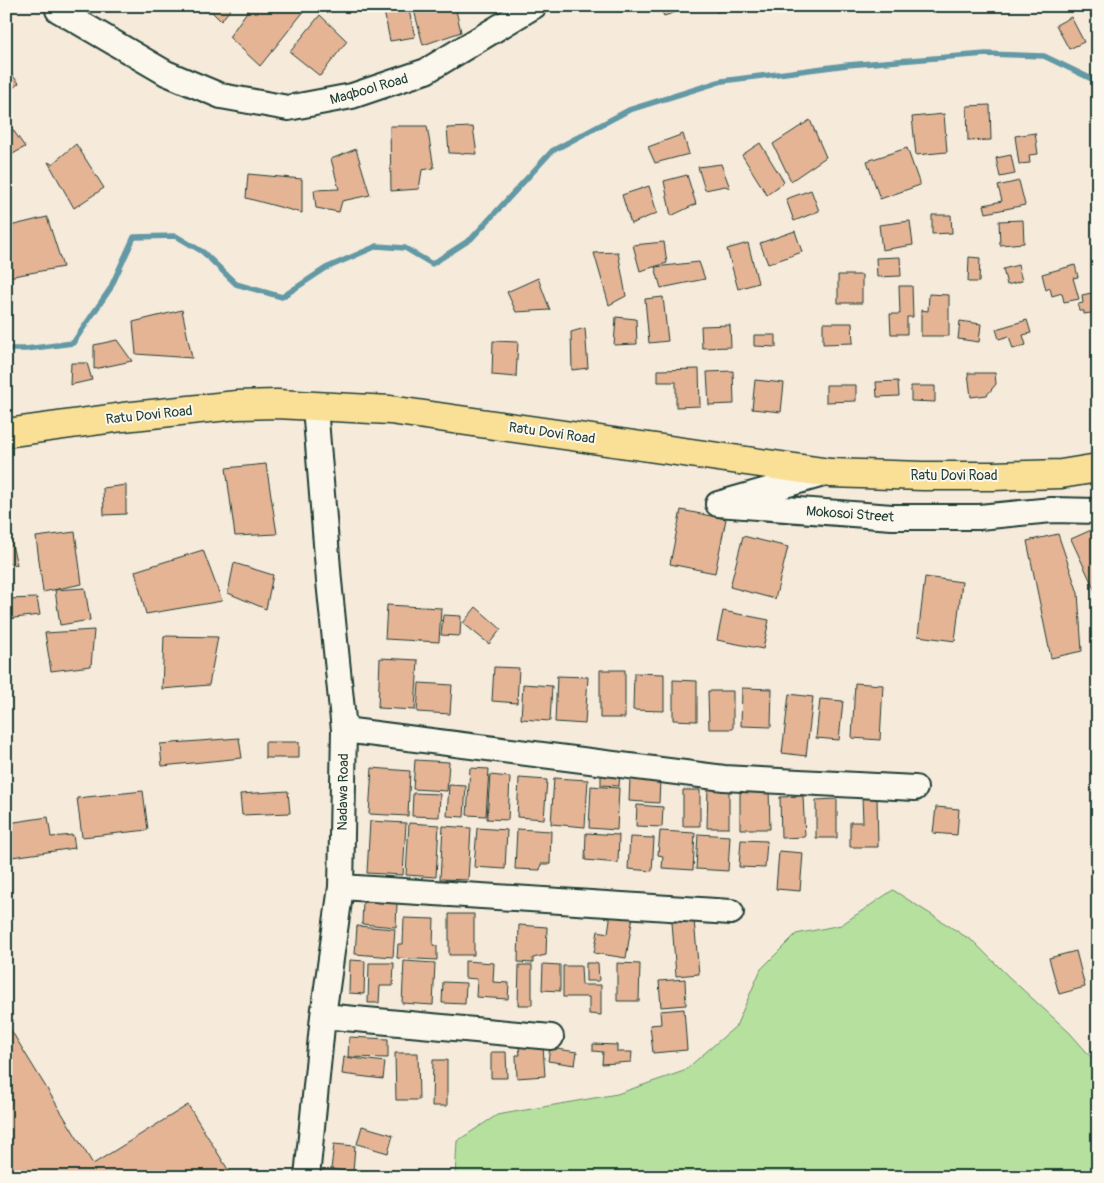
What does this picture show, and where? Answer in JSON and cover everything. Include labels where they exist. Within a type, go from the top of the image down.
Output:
[{"type":"main road","name":"Ratu Dovi Road","points":[[6,433],[123,417],[237,405],[277,404],[390,410],[830,473],[993,476],[1061,474],[1098,468]]},
{"type":"street","name":"Maqbool Road","points":[[58,10],[166,73],[221,96],[288,108],[352,96],[426,71],[534,6]]},
{"type":"street","name":"Nadawa Road","points":[[308,1177],[322,1016],[341,887],[344,730],[329,582],[315,407]]},
{"type":"street","name":"Mokosoi Street","points":[[830,473],[718,504],[892,517],[979,517],[1052,510],[1098,511]]},
{"type":"street","points":[[344,730],[724,778],[915,788]]},
{"type":"street","points":[[341,887],[731,912]]},
{"type":"street","points":[[322,1016],[551,1037]]},
{"type":"green space","points":[[893,890],[974,942],[1070,1033],[1098,1065],[1098,1177],[455,1177],[457,1141],[497,1115],[617,1094],[684,1071],[736,1026],[761,969],[796,934],[841,925]]},
{"type":"building","points":[[206,6],[233,6],[221,21]]},
{"type":"building","points":[[251,6],[300,6],[305,10],[260,66],[229,37]]},
{"type":"building","points":[[383,6],[408,6],[415,37],[390,41]]},
{"type":"building","points":[[413,6],[455,6],[461,32],[423,45]]},
{"type":"building","points":[[659,6],[694,6],[664,16]]},
{"type":"building","points":[[716,6],[759,6],[759,7],[716,12]]},
{"type":"building","points":[[1098,11],[1098,30],[1090,14]]},
{"type":"building","points":[[320,15],[347,41],[320,76],[290,52]]},
{"type":"building","points":[[1071,17],[1084,42],[1069,49],[1056,25]]},
{"type":"building","points":[[6,68],[19,83],[6,94]]},
{"type":"building","points":[[990,105],[991,140],[968,141],[967,106]]},
{"type":"building","points":[[944,114],[947,152],[916,155],[912,117]]},
{"type":"building","points":[[810,120],[826,157],[791,181],[773,144]]},
{"type":"building","points":[[8,123],[25,147],[6,158],[6,124]]},
{"type":"building","points":[[390,126],[427,126],[434,168],[422,170],[419,189],[391,191]]},
{"type":"building","points":[[473,127],[477,154],[449,153],[447,128]]},
{"type":"building","points":[[1035,133],[1038,154],[1029,155],[1030,163],[1019,164],[1015,136]]},
{"type":"building","points":[[683,134],[689,154],[655,163],[648,147]]},
{"type":"building","points":[[760,143],[784,182],[767,195],[742,155]]},
{"type":"building","points":[[76,144],[104,188],[74,208],[48,162],[52,164]]},
{"type":"building","points":[[907,148],[920,185],[880,199],[867,161]]},
{"type":"building","points":[[356,149],[370,195],[342,201],[339,212],[316,208],[314,190],[339,189],[331,159]]},
{"type":"building","points":[[1011,155],[1015,174],[1000,177],[996,158]]},
{"type":"building","points":[[721,164],[730,188],[725,186],[705,190],[698,167]]},
{"type":"building","points":[[248,174],[302,179],[302,213],[246,198]]},
{"type":"building","points":[[687,175],[696,204],[671,216],[664,181]]},
{"type":"building","points":[[1019,181],[1025,205],[986,213],[984,205],[1002,201],[998,186]]},
{"type":"building","points":[[649,186],[657,213],[631,224],[622,195]]},
{"type":"building","points":[[811,190],[819,211],[794,221],[786,199]]},
{"type":"building","points":[[932,215],[951,215],[952,233],[932,234]]},
{"type":"building","points":[[47,217],[63,267],[8,277],[6,227]]},
{"type":"building","points":[[1023,220],[1024,243],[1000,245],[999,221]]},
{"type":"building","points":[[910,221],[913,245],[882,250],[879,225]]},
{"type":"building","points":[[795,231],[802,252],[768,264],[760,243]]},
{"type":"building","points":[[664,242],[667,263],[640,271],[633,245]]},
{"type":"building","points":[[748,243],[758,283],[738,289],[727,249]]},
{"type":"building","points":[[618,252],[626,296],[609,305],[594,253]]},
{"type":"building","points":[[900,257],[901,276],[877,277],[876,258]]},
{"type":"building","points":[[969,257],[980,258],[979,282],[968,282]]},
{"type":"building","points":[[699,262],[705,279],[661,288],[655,267]]},
{"type":"building","points":[[1018,265],[1022,281],[1007,285],[1003,269]]},
{"type":"building","points":[[1075,265],[1078,277],[1073,278],[1079,299],[1064,302],[1062,293],[1052,296],[1050,288],[1046,290],[1042,274]]},
{"type":"building","points":[[838,275],[862,275],[862,303],[838,303]]},
{"type":"building","points":[[538,278],[550,310],[516,312],[507,292]]},
{"type":"building","points":[[899,286],[912,286],[913,317],[907,317],[907,334],[891,334],[890,314],[900,314]]},
{"type":"building","points":[[1096,292],[1098,312],[1084,314],[1084,311],[1079,311],[1078,304],[1083,303],[1082,295]]},
{"type":"building","points":[[929,294],[949,295],[949,336],[921,336],[921,310],[928,311]]},
{"type":"building","points":[[663,297],[668,341],[649,343],[645,299]]},
{"type":"building","points":[[182,310],[192,358],[136,354],[133,322]]},
{"type":"building","points":[[616,317],[636,319],[637,344],[614,345]]},
{"type":"building","points":[[1027,320],[1031,333],[1023,335],[1026,345],[1013,349],[1009,336],[999,339],[996,329]]},
{"type":"building","points":[[960,321],[981,324],[979,342],[958,339]]},
{"type":"building","points":[[823,323],[852,323],[853,343],[823,344]]},
{"type":"building","points":[[730,325],[731,347],[702,348],[701,326]]},
{"type":"building","points":[[585,328],[588,368],[572,370],[571,332]]},
{"type":"building","points":[[754,335],[776,335],[776,347],[754,346]]},
{"type":"building","points":[[117,340],[132,361],[94,369],[94,345]]},
{"type":"building","points":[[493,341],[518,342],[516,377],[492,375]]},
{"type":"building","points":[[71,363],[87,363],[92,380],[70,385]]},
{"type":"building","points":[[699,369],[700,406],[676,407],[676,382],[658,382],[658,370]]},
{"type":"building","points":[[733,371],[734,404],[709,405],[707,372]]},
{"type":"building","points":[[968,373],[995,373],[996,384],[987,395],[971,397]]},
{"type":"building","points":[[755,380],[784,383],[781,412],[752,409]]},
{"type":"building","points":[[898,381],[899,396],[877,397],[876,382]]},
{"type":"building","points":[[826,385],[856,385],[856,401],[826,402]]},
{"type":"building","points":[[911,386],[935,386],[935,402],[911,401]]},
{"type":"building","points":[[266,464],[277,534],[235,536],[226,468]]},
{"type":"building","points":[[126,485],[126,514],[104,515],[103,488]]},
{"type":"building","points":[[681,510],[726,519],[715,573],[670,564]]},
{"type":"building","points":[[1098,527],[1098,597],[1071,539]]},
{"type":"building","points":[[75,532],[82,584],[43,592],[36,537]]},
{"type":"building","points":[[6,533],[9,533],[17,565],[6,563]]},
{"type":"building","points":[[1058,534],[1078,593],[1082,651],[1051,658],[1027,541]]},
{"type":"building","points":[[743,536],[788,547],[775,599],[730,587]]},
{"type":"building","points":[[203,550],[222,601],[146,614],[135,571]]},
{"type":"building","points":[[234,563],[273,575],[266,609],[228,593]]},
{"type":"building","points":[[925,577],[962,582],[955,641],[918,636]]},
{"type":"building","points":[[85,588],[90,620],[60,625],[55,590]]},
{"type":"building","points":[[37,598],[40,615],[6,619],[6,599]]},
{"type":"building","points":[[387,605],[441,608],[439,642],[385,639]]},
{"type":"building","points":[[476,607],[501,629],[489,644],[463,623]]},
{"type":"building","points":[[723,611],[769,620],[763,649],[717,640]]},
{"type":"building","points":[[443,615],[461,616],[460,636],[441,635]]},
{"type":"building","points":[[94,630],[91,666],[51,671],[45,633]]},
{"type":"building","points":[[164,636],[218,637],[209,685],[162,689]]},
{"type":"building","points":[[380,658],[418,660],[415,710],[378,708]]},
{"type":"building","points":[[494,667],[519,668],[517,703],[492,701]]},
{"type":"building","points":[[600,670],[625,670],[625,718],[600,718]]},
{"type":"building","points":[[634,673],[664,674],[664,711],[633,710]]},
{"type":"building","points":[[557,676],[588,677],[585,724],[555,722]]},
{"type":"building","points":[[673,680],[697,681],[697,721],[673,720]]},
{"type":"building","points":[[419,683],[452,685],[450,714],[417,712]]},
{"type":"building","points":[[855,683],[883,685],[880,740],[852,738]]},
{"type":"building","points":[[523,684],[552,686],[550,721],[521,719]]},
{"type":"building","points":[[742,688],[772,689],[771,727],[741,726]]},
{"type":"building","points":[[708,691],[733,691],[733,729],[709,729]]},
{"type":"building","points":[[789,694],[813,697],[806,756],[782,753]]},
{"type":"building","points":[[820,699],[843,701],[839,740],[816,738]]},
{"type":"building","points":[[239,738],[242,758],[162,766],[160,744]]},
{"type":"building","points":[[265,742],[299,742],[299,758],[265,758]]},
{"type":"building","points":[[415,760],[449,762],[447,791],[413,789]]},
{"type":"building","points":[[372,768],[410,771],[408,816],[369,814]]},
{"type":"building","points":[[470,768],[489,769],[486,816],[467,815]]},
{"type":"building","points":[[601,773],[620,773],[619,786],[601,785]]},
{"type":"building","points":[[490,775],[510,777],[508,820],[487,819]]},
{"type":"building","points":[[519,778],[547,780],[544,819],[517,817]]},
{"type":"building","points":[[554,778],[588,780],[585,827],[551,824]]},
{"type":"building","points":[[630,778],[660,780],[659,803],[629,801]]},
{"type":"building","points":[[449,785],[466,786],[464,817],[447,816]]},
{"type":"building","points":[[708,785],[729,786],[729,828],[707,828]]},
{"type":"building","points":[[591,786],[619,788],[617,830],[589,828]]},
{"type":"building","points":[[740,788],[769,788],[770,829],[740,829]]},
{"type":"building","points":[[683,790],[700,790],[700,826],[683,826]]},
{"type":"building","points":[[143,791],[148,830],[82,837],[77,798]]},
{"type":"building","points":[[288,791],[290,813],[242,815],[240,794]]},
{"type":"building","points":[[413,793],[440,794],[439,817],[412,816]]},
{"type":"building","points":[[803,796],[805,837],[781,838],[780,797]]},
{"type":"building","points":[[862,797],[877,797],[878,847],[850,847],[850,822],[863,822]]},
{"type":"building","points":[[837,799],[837,838],[816,838],[816,800]]},
{"type":"building","points":[[637,805],[663,807],[662,827],[636,826]]},
{"type":"building","points":[[936,807],[959,809],[957,835],[933,833]]},
{"type":"building","points":[[48,817],[51,837],[73,835],[75,848],[12,857],[8,823]]},
{"type":"building","points":[[370,821],[406,823],[403,875],[367,873]]},
{"type":"building","points":[[409,823],[439,825],[436,877],[406,875]]},
{"type":"building","points":[[443,826],[471,828],[468,880],[440,879]]},
{"type":"building","points":[[477,828],[507,830],[505,869],[474,867]]},
{"type":"building","points":[[517,829],[551,831],[550,864],[541,864],[540,870],[515,869]]},
{"type":"building","points":[[660,831],[695,833],[693,870],[662,868],[663,856],[658,855]]},
{"type":"building","points":[[586,833],[619,835],[618,863],[585,860]]},
{"type":"building","points":[[698,834],[730,836],[728,871],[696,869]]},
{"type":"building","points":[[630,837],[654,838],[652,871],[628,869]]},
{"type":"building","points":[[741,840],[767,841],[765,868],[739,867]]},
{"type":"building","points":[[779,851],[803,853],[800,891],[776,889]]},
{"type":"building","points":[[363,902],[397,903],[396,927],[362,924]]},
{"type":"building","points":[[611,912],[633,916],[626,958],[594,953],[598,931],[608,933]]},
{"type":"building","points":[[449,914],[474,914],[474,955],[449,955]]},
{"type":"building","points":[[404,918],[434,919],[433,945],[437,946],[437,960],[397,958],[398,944],[403,944]]},
{"type":"building","points":[[694,920],[699,974],[676,976],[672,922]]},
{"type":"building","points":[[519,925],[547,927],[546,955],[533,958],[533,963],[518,962]]},
{"type":"building","points":[[357,926],[395,929],[393,957],[355,954]]},
{"type":"building","points":[[1076,951],[1085,987],[1059,994],[1049,958]]},
{"type":"building","points":[[350,960],[365,961],[364,994],[349,993]]},
{"type":"building","points":[[404,961],[435,963],[433,1005],[402,1003]]},
{"type":"building","points":[[465,961],[494,963],[493,982],[509,983],[508,999],[476,997],[477,979],[465,978]]},
{"type":"building","points":[[369,963],[394,963],[393,986],[380,986],[379,1003],[368,1003]]},
{"type":"building","points":[[586,963],[598,963],[599,981],[586,981]]},
{"type":"building","points":[[617,963],[640,964],[639,1001],[617,1001]]},
{"type":"building","points":[[543,964],[560,965],[560,991],[542,990]]},
{"type":"building","points":[[519,965],[532,965],[532,1005],[518,1005]]},
{"type":"building","points":[[563,966],[581,966],[582,985],[601,985],[601,1015],[589,1014],[589,997],[563,997]]},
{"type":"building","points":[[685,979],[686,1005],[661,1007],[659,981]]},
{"type":"building","points":[[443,982],[466,983],[465,1004],[442,1003]]},
{"type":"building","points":[[684,1009],[687,1050],[653,1053],[650,1025],[661,1024],[660,1011]]},
{"type":"building","points":[[6,1022],[93,1164],[188,1105],[232,1176],[6,1177]]},
{"type":"building","points":[[349,1037],[388,1039],[388,1058],[348,1057]]},
{"type":"building","points":[[593,1044],[617,1045],[617,1052],[632,1052],[631,1062],[602,1064],[603,1052],[593,1051]]},
{"type":"building","points":[[543,1046],[545,1076],[517,1078],[516,1055],[520,1055],[519,1047]]},
{"type":"building","points":[[550,1048],[577,1052],[575,1065],[548,1061]]},
{"type":"building","points":[[491,1052],[506,1052],[507,1078],[491,1078]]},
{"type":"building","points":[[395,1053],[418,1053],[419,1100],[396,1100]]},
{"type":"building","points":[[344,1057],[385,1062],[383,1079],[342,1074]]},
{"type":"building","points":[[433,1060],[447,1060],[447,1106],[432,1106]]},
{"type":"building","points":[[362,1126],[393,1135],[388,1153],[357,1144]]},
{"type":"building","points":[[334,1144],[355,1146],[353,1172],[331,1169]]},
{"type":"waterway","points":[[6,349],[26,349],[73,343],[110,289],[134,237],[176,236],[203,252],[236,284],[282,297],[326,268],[377,246],[405,248],[432,264],[471,239],[552,151],[629,110],[722,81],[847,65],[986,54],[1044,56],[1098,82]]}]
